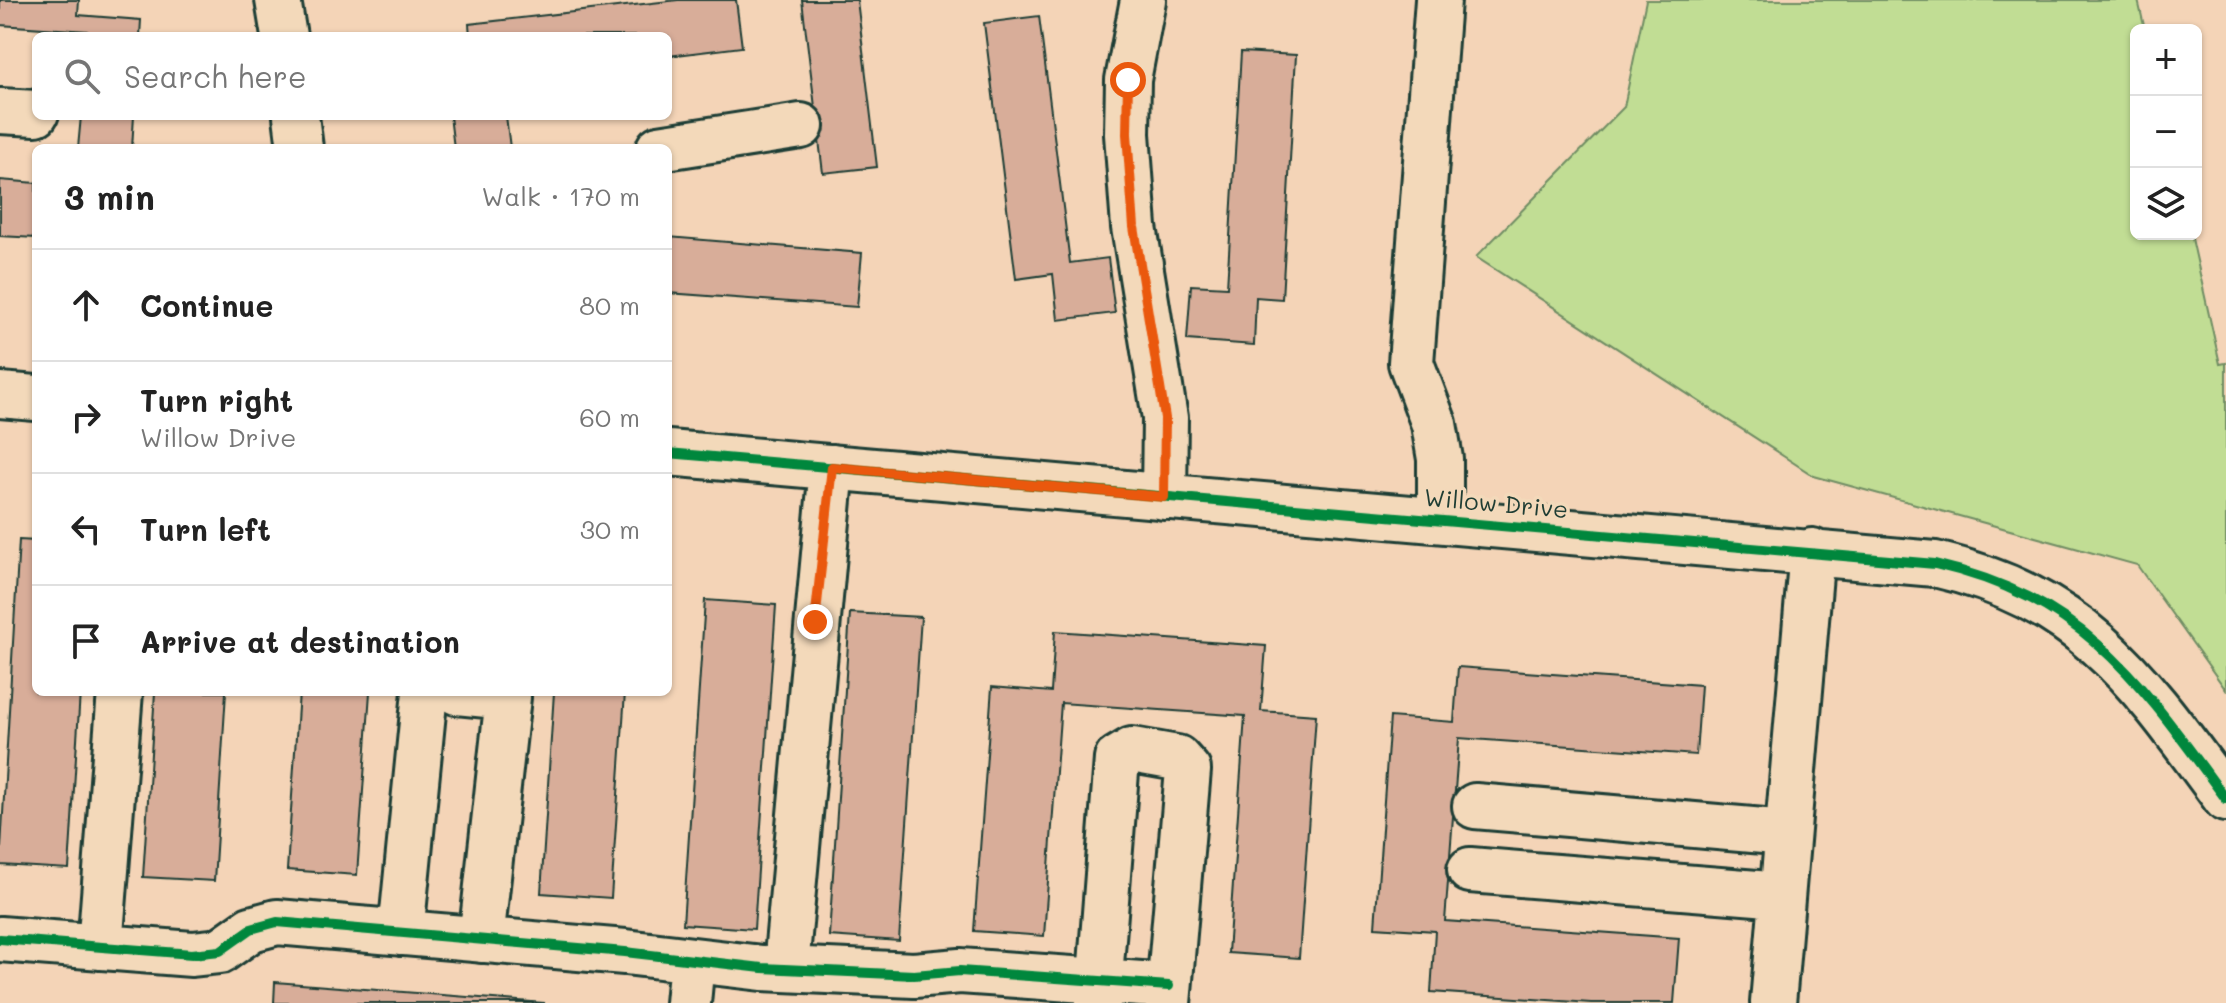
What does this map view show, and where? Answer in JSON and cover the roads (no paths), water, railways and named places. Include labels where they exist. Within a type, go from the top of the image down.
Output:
[{"type":"street","points":[[278,0],[283,32]]},
{"type":"street","points":[[1143,0],[1128,80],[1127,134],[1134,227],[1165,418],[1164,497]]},
{"type":"street","points":[[1438,0],[1411,363],[1434,424],[1440,459],[1440,520]]},
{"type":"street","points":[[0,111],[32,113]]},
{"type":"street","points":[[296,120],[300,144]]},
{"type":"street","points":[[672,146],[801,126]]},
{"type":"street","points":[[0,395],[32,398]]},
{"type":"street","name":"Willow Drive","points":[[672,453],[1812,551],[1898,559],[1965,571],[2000,583],[2061,614],[2091,635],[2140,682],[2226,799]]},
{"type":"street","points":[[769,980],[832,467]]},
{"type":"street","points":[[1773,1003],[1812,551]]},
{"type":"street","points":[[100,947],[120,696]]},
{"type":"street","points":[[401,933],[425,696]]},
{"type":"street","points":[[481,940],[508,697],[498,696]]},
{"type":"street","points":[[0,939],[192,954],[220,951],[251,929],[277,922],[481,940],[690,982],[960,971],[1099,993],[1168,995],[1188,770],[1177,758],[1132,750],[1117,759],[1099,993]]},
{"type":"street","points":[[1475,806],[1787,833]]},
{"type":"street","points":[[1470,870],[1782,895]]}]
